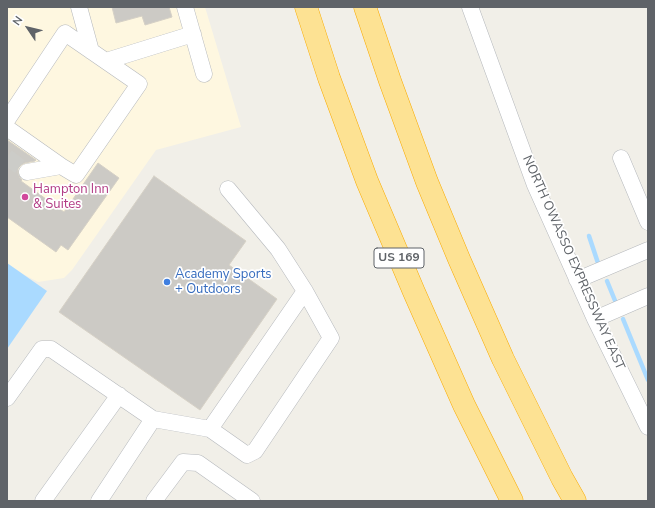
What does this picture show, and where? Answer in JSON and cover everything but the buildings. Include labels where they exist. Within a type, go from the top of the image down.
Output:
[{"type":"highway","name":"US 169","points":[[306,7],[329,78],[367,181],[461,398],[512,501]]},
{"type":"highway","points":[[365,7],[427,182],[459,259],[503,359],[575,501]]},
{"type":"street","points":[[78,7],[91,51]]},
{"type":"street","points":[[185,7],[204,74]]},
{"type":"street","name":"NORTH OWASSO EXPRESSWAY EAST","points":[[470,7],[535,185],[595,319],[648,427]]},
{"type":"street","points":[[7,120],[64,33],[139,84],[76,175],[7,128]]},
{"type":"street","points":[[106,61],[193,34]]},
{"type":"street","points":[[621,158],[648,222]]},
{"type":"street","points":[[27,172],[61,166]]},
{"type":"street","points":[[7,398],[42,349],[51,348],[153,419],[210,429],[247,455],[255,451],[331,338],[305,291],[278,249],[228,189]]},
{"type":"street","points":[[578,280],[648,250]]},
{"type":"street","points":[[210,429],[305,291]]},
{"type":"street","points":[[595,319],[648,296]]},
{"type":"street","points":[[43,501],[119,395]]},
{"type":"street","points":[[99,501],[153,419]]},
{"type":"street","points":[[154,501],[183,462],[198,463],[252,501]]},
{"type":"shaded area","points":[[7,7],[205,7],[241,127],[156,150],[72,270],[64,278],[38,282],[7,263]]},
{"type":"water","points":[[7,263],[47,291],[7,349]]},
{"type":"waterway","points":[[589,236],[598,263]]},
{"type":"waterway","points":[[607,281],[616,303]]},
{"type":"waterway","points":[[623,319],[648,380]]},
{"type":"tunnel","points":[[7,157],[27,172]]},
{"type":"place","name":"Hampton Inn & Suites","points":[[25,197]]},
{"type":"place","name":"Academy Sports + Outdoors","points":[[167,282]]}]
